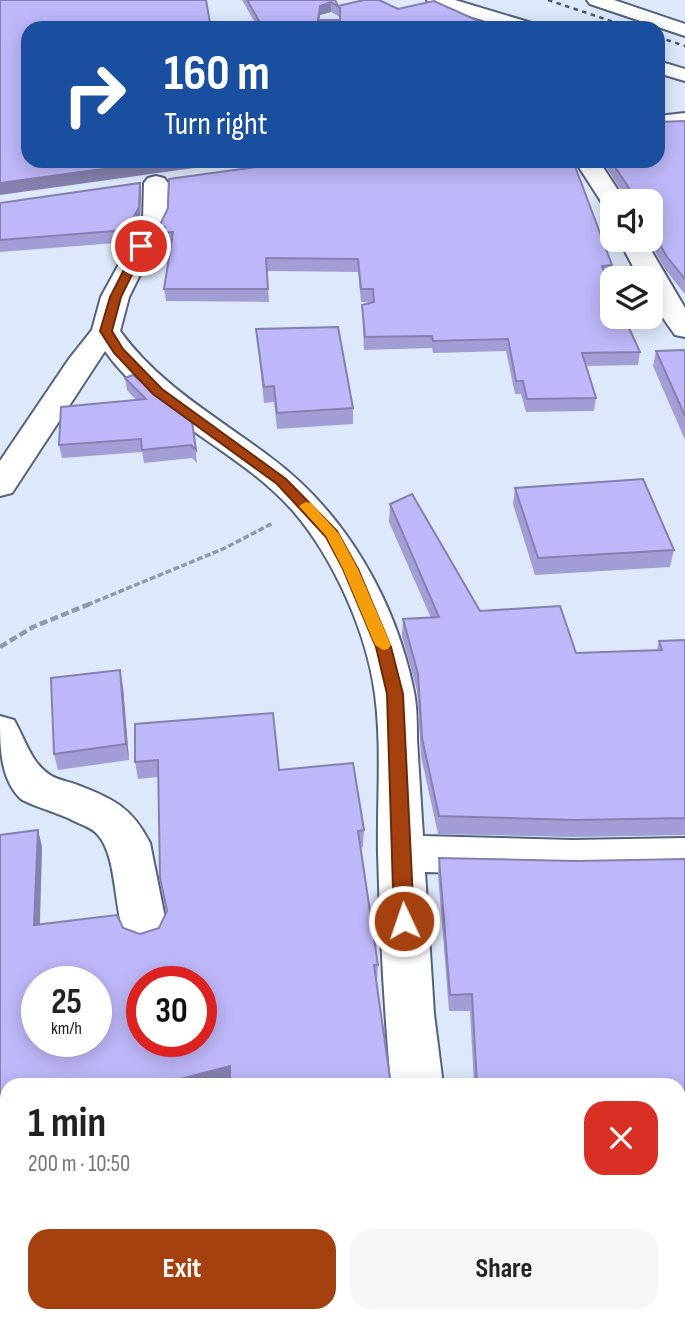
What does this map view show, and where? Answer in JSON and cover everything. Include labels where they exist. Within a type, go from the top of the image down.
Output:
[{"type":"street","points":[[436,0],[505,21]]},
{"type":"street","points":[[596,0],[658,21]]},
{"type":"street","points":[[665,23],[685,30]]},
{"type":"street","points":[[665,69],[685,75]]},
{"type":"street","points":[[665,122],[685,120]]},
{"type":"street","points":[[592,168],[605,189]]},
{"type":"street","points":[[0,486],[79,365],[106,331],[115,297],[155,220],[156,183]]},
{"type":"street","points":[[638,252],[685,330]]},
{"type":"street","points":[[106,331],[118,351],[157,392],[282,481],[332,534],[384,647],[395,694],[400,853],[409,1014],[416,1078]]},
{"type":"street","points":[[0,731],[20,773],[37,789],[61,796],[112,820],[128,843],[144,928]]},
{"type":"street","points":[[400,853],[572,858],[685,856]]},
{"type":"path","points":[[0,647],[33,627],[225,548],[274,523],[301,500]]},
{"type":"building","points":[[0,0],[206,0],[210,21],[21,21],[21,168],[110,168],[0,183]]},
{"type":"building","points":[[247,0],[335,0],[338,6],[364,0],[379,0],[398,9],[434,1],[478,21],[259,21]],"holes":[[[331,2],[340,8],[340,20],[318,20],[320,6]]]},
{"type":"building","points":[[685,121],[685,279],[663,250],[663,189],[628,189],[616,168],[665,168],[665,122]]},
{"type":"building","points":[[248,168],[576,168],[600,233],[600,252],[607,252],[612,265],[600,266],[600,329],[629,329],[640,352],[582,353],[596,398],[527,399],[523,381],[516,381],[508,339],[433,341],[432,336],[365,337],[362,305],[374,302],[373,289],[361,289],[358,259],[266,258],[268,289],[164,289],[173,232],[164,233],[165,227],[159,227],[168,208],[169,179]]},
{"type":"building","points":[[140,183],[139,207],[127,230],[0,240],[0,203]]},
{"type":"building","points":[[338,327],[353,408],[277,413],[274,386],[264,387],[256,329]]},
{"type":"building","points":[[685,350],[685,416],[656,351]]},
{"type":"building","points":[[133,375],[192,421],[196,450],[191,445],[142,450],[141,439],[59,445],[61,407],[146,399],[125,378]]},
{"type":"building","points":[[643,479],[674,550],[538,558],[515,488]]},
{"type":"building","points":[[412,494],[480,611],[560,606],[576,653],[662,650],[659,641],[685,640],[685,818],[575,820],[439,816],[422,738],[418,674],[403,619],[439,617],[390,504]]},
{"type":"building","points":[[120,670],[126,744],[54,754],[51,678]]},
{"type":"building","points":[[273,713],[279,770],[353,763],[364,830],[358,831],[378,965],[374,965],[390,1078],[230,1078],[230,1066],[184,1078],[0,1078],[0,835],[38,830],[34,925],[117,915],[123,928],[140,934],[159,928],[167,911],[160,878],[158,760],[135,762],[135,724]]},
{"type":"building","points":[[439,858],[576,861],[685,859],[685,1078],[477,1078],[472,994],[450,995]]},
{"type":"railway","points":[[548,0],[611,21]]},
{"type":"railway","points":[[665,39],[685,46]]},
{"type":"slow traffic","points":[[306,506],[332,534],[383,645]]},
{"type":"route","points":[[141,246],[115,297],[106,331],[118,351],[157,392],[282,481],[332,534],[384,647],[395,694],[404,921]]}]
